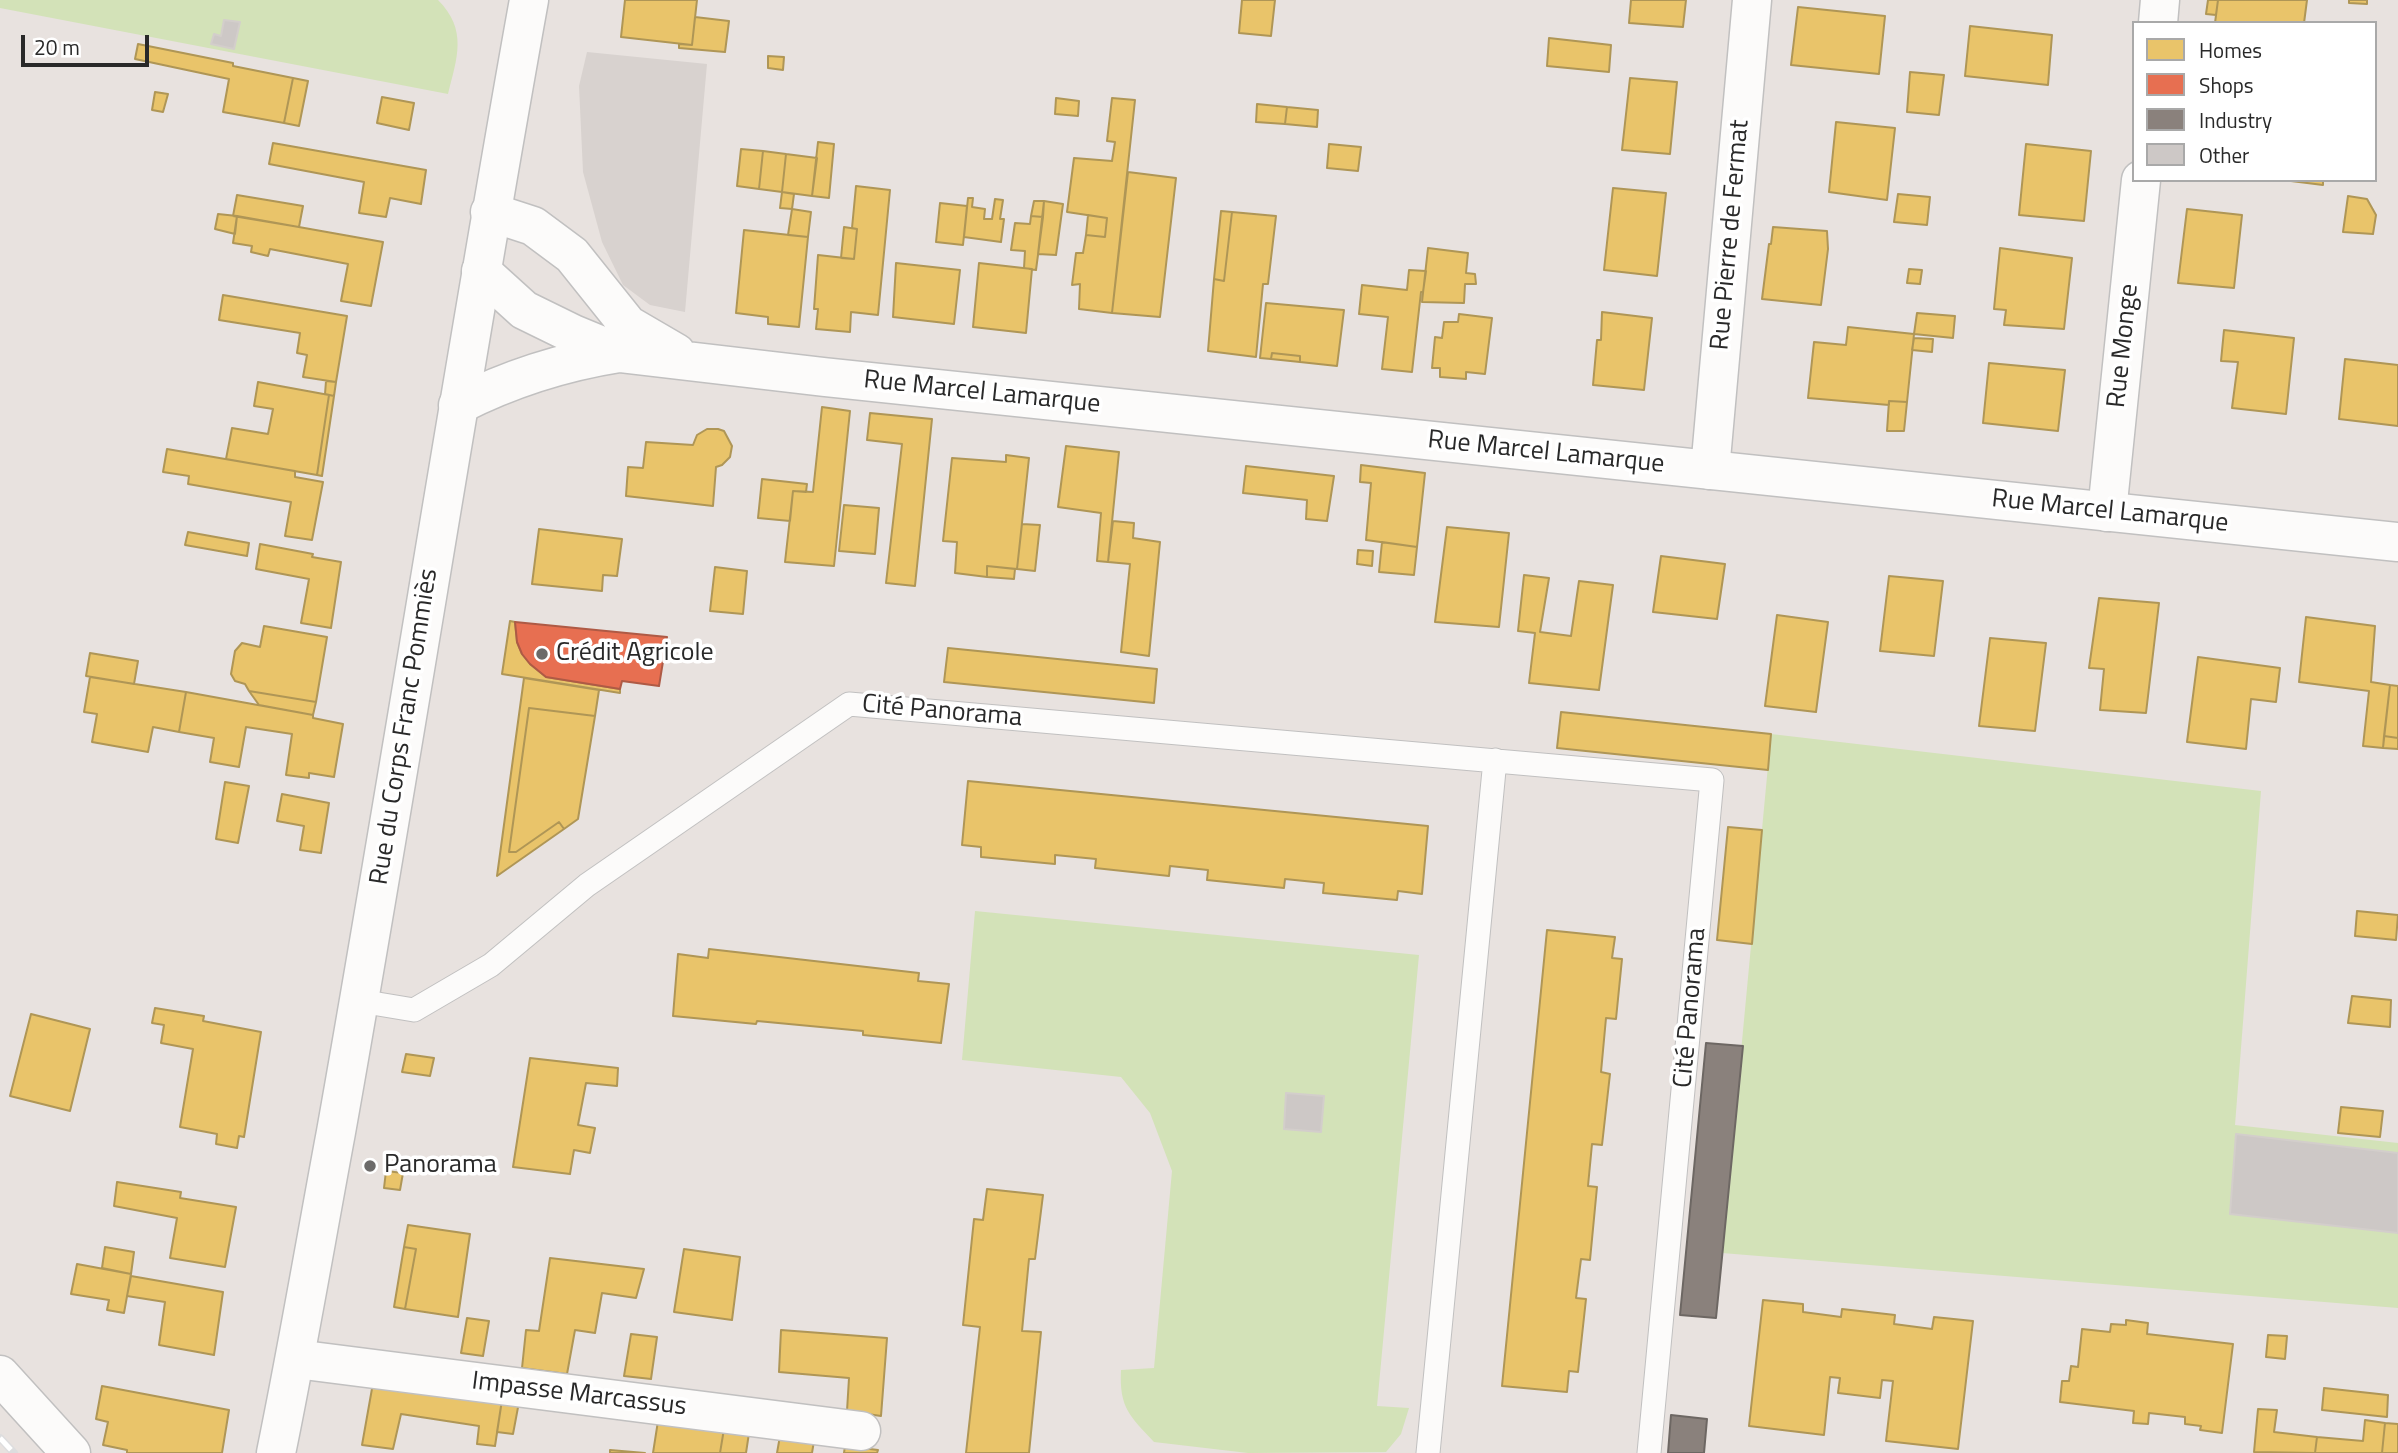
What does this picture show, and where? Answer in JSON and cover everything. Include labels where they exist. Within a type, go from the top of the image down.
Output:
[{"type":"street","name":"Rue du Corps Franc Pommiès","points":[[276,1453],[296,1359],[360,1001],[458,405],[529,0]]},
{"type":"street","name":"Rue Pierre de Fermat","points":[[1710,470],[1752,0]]},
{"type":"street","points":[[2158,21],[2160,0]]},
{"type":"street","name":"Rue Monge","points":[[2107,512],[2141,182]]},
{"type":"street","name":"Rue Marcel Lamarque","points":[[491,212],[533,226],[572,255],[628,326],[693,363]]},
{"type":"street","name":"Rue Marcel Lamarque","points":[[481,271],[524,310],[619,353],[693,363],[2398,542]]},
{"type":"street","name":"Rue Marcel Lamarque","points":[[458,405],[487,390],[536,372],[619,353]]},
{"type":"street","name":"Impasse Marcassus","points":[[296,1359],[861,1431]]},
{"type":"street","points":[[0,1375],[71,1453]]},
{"type":"lane","name":"Cité Panorama","points":[[360,1001],[414,1010],[491,965],[587,885],[849,704],[1712,780],[1648,1453]]},
{"type":"lane","points":[[1429,1453],[1495,760]]},
{"type":"green space","points":[[0,0],[438,0],[447,11],[457,33],[457,56],[448,94],[0,8]]},
{"type":"green space","points":[[1771,734],[2261,791],[2235,1125],[2398,1143],[2398,1308],[1722,1253]]},
{"type":"green space","points":[[975,911],[1419,955],[1377,1406],[1409,1408],[1401,1434],[1386,1452],[1248,1453],[1154,1442],[1132,1418],[1124,1403],[1121,1370],[1154,1368],[1172,1171],[1150,1113],[1121,1077],[962,1060]]},
{"type":"shaded area","points":[[587,52],[707,64],[685,312],[650,305],[623,285],[602,242],[583,172],[579,86]]},
{"type":"building: Homes","points":[[625,0],[697,0],[692,45],[621,37]]},
{"type":"building: Homes","points":[[1242,0],[1275,0],[1271,36],[1239,33]]},
{"type":"building: Homes","points":[[1631,0],[1686,0],[1683,27],[1629,23]]},
{"type":"building: Homes","points":[[2208,0],[2218,0],[2216,15],[2206,14]]},
{"type":"building: Homes","points":[[2218,0],[2307,0],[2304,21],[2215,21]]},
{"type":"building: Homes","points":[[2349,0],[2367,0],[2367,4],[2349,3]]},
{"type":"building: Homes","points":[[1798,7],[1885,16],[1879,74],[1791,65]]},
{"type":"building: Homes","points":[[695,17],[729,21],[725,52],[679,48],[679,44],[692,45]]},
{"type":"building: Homes","points":[[1970,26],[2052,35],[2048,85],[1965,76]]},
{"type":"building: Homes","points":[[1549,38],[1611,45],[1609,72],[1547,66]]},
{"type":"building: Homes","points":[[138,44],[293,78],[284,123],[223,112],[229,79],[135,59]]},
{"type":"building: Homes","points":[[768,56],[784,57],[783,70],[768,68]]},
{"type":"building: Homes","points":[[1910,72],[1944,75],[1939,115],[1907,112]]},
{"type":"building: Homes","points":[[293,78],[308,81],[299,126],[284,123]]},
{"type":"building: Homes","points":[[1630,78],[1677,82],[1670,154],[1622,150]]},
{"type":"building: Homes","points":[[155,92],[168,94],[163,112],[152,110]]},
{"type":"building: Homes","points":[[382,97],[414,103],[409,130],[377,123]]},
{"type":"building: Homes","points":[[1056,98],[1079,101],[1078,116],[1055,114]]},
{"type":"building: Homes","points":[[1112,98],[1135,100],[1112,313],[1079,309],[1080,284],[1072,285],[1076,253],[1083,253],[1086,235],[1105,237],[1107,218],[1067,212],[1074,158],[1112,161],[1115,142],[1107,141]]},
{"type":"building: Homes","points":[[1257,104],[1287,107],[1285,124],[1256,122]]},
{"type":"building: Homes","points":[[1287,107],[1318,110],[1317,127],[1285,124]]},
{"type":"building: Homes","points":[[1836,122],[1895,128],[1887,200],[1829,192]]},
{"type":"building: Homes","points":[[818,142],[834,144],[829,198],[812,196]]},
{"type":"building: Homes","points":[[273,143],[426,170],[421,204],[390,198],[386,217],[359,213],[364,182],[269,164]]},
{"type":"building: Homes","points":[[1329,144],[1361,147],[1358,171],[1327,168]]},
{"type":"building: Homes","points":[[2026,144],[2091,151],[2084,221],[2019,215]]},
{"type":"building: Homes","points":[[741,149],[763,151],[759,189],[737,186]]},
{"type":"building: Homes","points":[[763,151],[786,154],[782,192],[759,189]]},
{"type":"building: Homes","points":[[786,154],[817,158],[812,196],[782,192]]},
{"type":"building: Homes","points":[[1128,172],[1176,178],[1160,317],[1112,313]]},
{"type":"building: Homes","points":[[2299,182],[2323,182],[2323,185]]},
{"type":"building: Homes","points":[[856,186],[890,190],[878,315],[851,312],[850,332],[816,329],[818,309],[814,309],[818,255],[854,259],[857,229],[852,228]]},
{"type":"building: Homes","points":[[1613,188],[1666,193],[1657,276],[1604,270]]},
{"type":"building: Homes","points":[[782,192],[794,194],[792,209],[780,208]]},
{"type":"building: Homes","points":[[1898,194],[1930,197],[1927,225],[1894,222]]},
{"type":"building: Homes","points":[[237,195],[303,206],[299,227],[233,216]]},
{"type":"building: Homes","points":[[2348,196],[2367,199],[2376,215],[2373,234],[2343,232]]},
{"type":"building: Homes","points":[[968,198],[973,198],[972,207],[985,209],[984,219],[992,219],[995,199],[1003,200],[1001,242],[964,237]]},
{"type":"building: Homes","points":[[1034,201],[1044,201],[1043,217],[1031,216]]},
{"type":"building: Homes","points":[[1044,201],[1063,204],[1056,255],[1038,254]]},
{"type":"building: Homes","points":[[940,203],[967,206],[963,245],[936,242]]},
{"type":"building: Homes","points":[[792,209],[811,212],[808,237],[788,235]]},
{"type":"building: Homes","points":[[2187,209],[2242,215],[2234,288],[2178,283]]},
{"type":"building: Homes","points":[[1221,211],[1232,212],[1224,281],[1214,279]]},
{"type":"building: Homes","points":[[1232,212],[1276,216],[1268,284],[1263,284],[1256,357],[1208,351],[1214,279],[1224,281]]},
{"type":"building: Homes","points":[[218,214],[237,216],[235,234],[215,229]]},
{"type":"building: Homes","points":[[1088,215],[1107,218],[1105,237],[1086,235]]},
{"type":"building: Homes","points":[[237,216],[383,242],[371,306],[341,301],[348,264],[270,249],[268,256],[251,252],[252,246],[233,243]]},
{"type":"building: Homes","points":[[1031,216],[1043,217],[1036,270],[1024,268],[1025,251],[1011,250],[1015,223],[1030,224]]},
{"type":"building: Homes","points":[[844,227],[857,229],[854,259],[841,258]]},
{"type":"building: Homes","points":[[1773,227],[1827,231],[1828,249],[1821,305],[1762,299]]},
{"type":"building: Homes","points":[[744,230],[808,237],[799,327],[768,324],[768,317],[736,313]]},
{"type":"building: Homes","points":[[1428,248],[1468,253],[1466,273],[1475,274],[1476,284],[1465,284],[1464,303],[1422,302]]},
{"type":"building: Homes","points":[[2000,248],[2072,258],[2064,329],[2004,325],[2006,310],[1994,309]]},
{"type":"building: Homes","points":[[896,263],[960,270],[954,324],[893,317]]},
{"type":"building: Homes","points":[[979,263],[1032,269],[1026,333],[973,327]]},
{"type":"building: Homes","points":[[1909,269],[1922,270],[1920,284],[1907,283]]},
{"type":"building: Homes","points":[[1409,270],[1426,271],[1412,372],[1382,369],[1388,317],[1359,314],[1362,285],[1407,290]]},
{"type":"building: Homes","points":[[223,295],[347,316],[336,382],[303,377],[307,355],[297,353],[300,333],[219,320]]},
{"type":"building: Homes","points":[[1266,303],[1344,310],[1337,366],[1300,362],[1300,356],[1272,353],[1271,359],[1260,358]]},
{"type":"building: Homes","points":[[1602,312],[1652,318],[1644,390],[1593,385],[1597,340],[1601,340]]},
{"type":"building: Homes","points":[[1917,313],[1955,316],[1953,338],[1914,334]]},
{"type":"building: Homes","points":[[1459,314],[1492,318],[1485,374],[1466,372],[1466,379],[1440,377],[1440,368],[1432,368],[1435,337],[1442,338],[1444,322],[1458,322]]},
{"type":"building: Homes","points":[[1848,327],[1914,334],[1907,402],[1889,401],[1889,405],[1808,398],[1814,342],[1846,345]]},
{"type":"building: Homes","points":[[2224,330],[2294,338],[2286,414],[2232,408],[2238,362],[2221,361]]},
{"type":"building: Homes","points":[[1914,338],[1933,339],[1932,352],[1912,350]]},
{"type":"building: Homes","points":[[1272,353],[1300,356],[1300,362],[1271,359]]},
{"type":"building: Homes","points":[[2345,359],[2398,365],[2398,426],[2339,419]]},
{"type":"building: Homes","points":[[1989,363],[2065,370],[2058,431],[1983,423]]},
{"type":"building: Homes","points":[[326,381],[336,382],[334,396],[325,394]]},
{"type":"building: Homes","points":[[258,382],[329,395],[317,475],[226,459],[232,428],[268,434],[273,409],[254,406]]},
{"type":"building: Homes","points":[[329,395],[334,396],[322,476],[317,475]]},
{"type":"building: Homes","points":[[1889,401],[1907,402],[1904,431],[1887,431]]},
{"type":"building: Homes","points":[[822,407],[850,411],[834,566],[785,562],[793,491],[813,492]]},
{"type":"building: Homes","points":[[870,413],[932,419],[915,586],[886,583],[902,444],[867,440]]},
{"type":"building: Homes","points":[[707,429],[724,431],[732,446],[730,457],[716,467],[713,506],[626,496],[628,467],[643,468],[646,442],[693,445],[697,435]]},
{"type":"building: Homes","points":[[1066,446],[1119,452],[1108,562],[1097,561],[1101,513],[1058,507]]},
{"type":"building: Homes","points":[[167,449],[295,471],[295,477],[323,482],[312,540],[285,536],[291,502],[188,484],[189,476],[163,472]]},
{"type":"building: Homes","points":[[1006,455],[1029,458],[1017,569],[987,566],[987,577],[955,573],[957,542],[943,541],[952,458],[1006,462]]},
{"type":"building: Homes","points":[[1361,465],[1425,473],[1417,547],[1366,540],[1371,483],[1360,482]]},
{"type":"building: Homes","points":[[1246,466],[1334,476],[1327,521],[1306,519],[1307,500],[1243,493]]},
{"type":"building: Homes","points":[[762,479],[807,484],[806,492],[793,491],[790,521],[758,518]]},
{"type":"building: Homes","points":[[844,505],[879,508],[875,554],[839,551]]},
{"type":"building: Homes","points":[[1113,521],[1134,523],[1133,538],[1160,542],[1149,656],[1121,652],[1130,564],[1108,562]]},
{"type":"building: Homes","points":[[1022,524],[1040,525],[1035,571],[1017,569]]},
{"type":"building: Homes","points":[[1447,527],[1509,533],[1499,627],[1435,622]]},
{"type":"building: Homes","points":[[539,529],[622,539],[617,576],[603,575],[602,591],[532,584]]},
{"type":"building: Homes","points":[[188,532],[249,543],[247,556],[185,545]]},
{"type":"building: Homes","points":[[1382,542],[1417,547],[1414,575],[1379,572]]},
{"type":"building: Homes","points":[[260,544],[341,562],[331,628],[301,623],[309,579],[256,569]]},
{"type":"building: Homes","points":[[1358,550],[1373,551],[1372,566],[1357,564]]},
{"type":"building: Homes","points":[[1661,556],[1725,564],[1717,619],[1653,612]]},
{"type":"building: Homes","points":[[987,566],[1015,569],[1014,579],[987,577]]},
{"type":"building: Homes","points":[[715,567],[747,571],[743,614],[710,611]]},
{"type":"building: Homes","points":[[1524,575],[1549,578],[1540,632],[1571,636],[1579,581],[1613,585],[1599,690],[1529,683],[1535,633],[1518,631]]},
{"type":"building: Homes","points":[[1889,576],[1943,581],[1934,656],[1880,651]]},
{"type":"building: Homes","points":[[2099,598],[2159,603],[2146,713],[2100,710],[2104,669],[2089,668]]},
{"type":"building: Homes","points":[[1777,615],[1828,622],[1816,712],[1765,706]]},
{"type":"building: Homes","points":[[2306,617],[2375,626],[2371,682],[2390,685],[2383,748],[2363,746],[2369,691],[2299,682]]},
{"type":"building: Homes","points":[[510,621],[515,622],[517,642],[522,654],[546,677],[620,689],[620,693],[502,674]]},
{"type":"building: Homes","points":[[264,626],[327,637],[316,702],[249,691],[245,684],[235,681],[231,674],[235,651],[242,643],[260,647]]},
{"type":"building: Homes","points":[[1990,638],[2046,643],[2035,731],[1979,726]]},
{"type":"building: Homes","points":[[948,648],[1157,669],[1154,703],[944,682]]},
{"type":"building: Homes","points":[[90,653],[138,661],[134,684],[86,676]]},
{"type":"building: Homes","points":[[2198,657],[2280,668],[2276,702],[2251,699],[2246,749],[2187,742]]},
{"type":"building: Homes","points":[[90,677],[186,692],[179,732],[153,727],[148,752],[92,742],[97,714],[84,712]]},
{"type":"building: Homes","points":[[524,678],[599,690],[595,716],[529,708],[509,852],[516,852],[559,822],[564,829],[497,876]]},
{"type":"building: Homes","points":[[2390,685],[2398,686],[2398,738],[2384,736]]},
{"type":"building: Homes","points":[[249,691],[316,702],[313,715],[259,705]]},
{"type":"building: Homes","points":[[186,692],[313,715],[313,718],[343,724],[334,777],[309,773],[309,778],[286,775],[292,734],[246,727],[239,767],[210,762],[214,738],[179,732]]},
{"type":"building: Homes","points":[[529,708],[595,716],[578,819],[564,829],[559,822],[516,852],[509,852]]},
{"type":"building: Homes","points":[[1561,712],[1771,734],[1768,770],[1557,748]]},
{"type":"building: Homes","points":[[2384,736],[2398,738],[2398,749],[2383,748]]},
{"type":"building: Homes","points":[[968,781],[1428,826],[1422,894],[1398,891],[1397,900],[1323,893],[1324,883],[1285,879],[1284,888],[1207,880],[1208,870],[1170,866],[1169,876],[1095,868],[1096,859],[1055,855],[1055,864],[981,857],[981,847],[962,845]]},
{"type":"building: Homes","points":[[225,782],[249,786],[238,843],[216,839]]},
{"type":"building: Homes","points":[[282,794],[329,803],[321,853],[300,850],[304,826],[277,821]]},
{"type":"building: Homes","points":[[1728,827],[1762,830],[1752,944],[1717,940]]},
{"type":"building: Homes","points":[[2357,911],[2398,915],[2396,940],[2355,936]]},
{"type":"building: Homes","points":[[1547,930],[1615,937],[1612,958],[1622,959],[1616,1019],[1606,1018],[1601,1072],[1610,1074],[1602,1145],[1592,1144],[1588,1186],[1597,1187],[1590,1260],[1581,1259],[1576,1298],[1586,1299],[1578,1372],[1569,1371],[1567,1392],[1502,1386]]},
{"type":"building: Homes","points":[[709,949],[919,973],[918,981],[949,984],[941,1043],[863,1035],[863,1031],[673,1016],[678,954],[708,958]]},
{"type":"building: Homes","points":[[2352,996],[2391,1000],[2390,1027],[2348,1023]]},
{"type":"building: Homes","points":[[155,1008],[204,1016],[203,1021],[261,1032],[244,1137],[239,1136],[237,1148],[216,1144],[217,1134],[180,1127],[193,1049],[161,1043],[164,1025],[152,1023]]},
{"type":"building: Homes","points":[[31,1014],[90,1029],[70,1111],[10,1096]]},
{"type":"building: Homes","points":[[406,1054],[434,1058],[430,1076],[402,1072]]},
{"type":"building: Homes","points":[[530,1058],[618,1068],[617,1086],[586,1083],[578,1125],[595,1128],[590,1153],[574,1150],[570,1174],[513,1167]]},
{"type":"building: Homes","points":[[2341,1107],[2383,1111],[2380,1137],[2338,1133]]},
{"type":"building: Homes","points":[[386,1171],[403,1173],[400,1190],[384,1188]]},
{"type":"building: Homes","points":[[117,1182],[181,1192],[180,1198],[236,1207],[225,1267],[170,1258],[177,1218],[114,1206]]},
{"type":"building: Homes","points":[[987,1189],[1043,1195],[1035,1259],[1029,1259],[1022,1331],[1041,1332],[1029,1453],[966,1453],[980,1327],[963,1325],[974,1219],[983,1220]]},
{"type":"building: Homes","points":[[408,1225],[470,1234],[458,1317],[405,1309],[416,1249],[404,1247]]},
{"type":"building: Homes","points":[[105,1247],[134,1252],[131,1274],[102,1268]]},
{"type":"building: Homes","points":[[404,1247],[416,1249],[405,1309],[394,1307]]},
{"type":"building: Homes","points":[[684,1249],[740,1257],[732,1320],[674,1312]]},
{"type":"building: Homes","points":[[550,1258],[644,1269],[636,1298],[602,1293],[595,1333],[575,1330],[567,1374],[522,1368],[526,1330],[539,1331]]},
{"type":"building: Homes","points":[[77,1264],[131,1274],[124,1313],[107,1310],[109,1300],[71,1294]]},
{"type":"building: Homes","points":[[131,1276],[223,1292],[214,1355],[159,1345],[165,1302],[127,1296]]},
{"type":"building: Homes","points":[[1763,1300],[1803,1304],[1803,1312],[1841,1317],[1842,1309],[1895,1315],[1894,1324],[1932,1329],[1934,1317],[1973,1321],[1958,1449],[1886,1441],[1893,1381],[1882,1380],[1880,1398],[1838,1393],[1840,1378],[1830,1377],[1824,1435],[1749,1426]]},
{"type":"building: Homes","points":[[467,1318],[489,1321],[483,1356],[461,1353]]},
{"type":"building: Homes","points":[[2126,1320],[2148,1323],[2147,1334],[2233,1344],[2222,1433],[2200,1430],[2201,1426],[2185,1424],[2185,1417],[2149,1413],[2148,1424],[2133,1423],[2134,1411],[2060,1402],[2062,1381],[2069,1381],[2071,1366],[2078,1367],[2082,1329],[2110,1332],[2111,1324],[2126,1325]]},
{"type":"building: Homes","points":[[781,1330],[887,1338],[881,1416],[847,1411],[849,1378],[779,1372]]},
{"type":"building: Homes","points":[[631,1334],[657,1337],[651,1379],[624,1376]]},
{"type":"building: Homes","points":[[2268,1335],[2287,1336],[2285,1359],[2266,1357]]},
{"type":"building: Homes","points":[[373,1383],[502,1400],[495,1446],[477,1444],[479,1426],[401,1414],[393,1449],[362,1445]]},
{"type":"building: Homes","points":[[102,1386],[229,1410],[222,1453],[127,1453],[127,1450],[103,1445],[108,1422],[96,1419]]},
{"type":"building: Homes","points":[[2324,1388],[2388,1395],[2387,1417],[2322,1410]]},
{"type":"building: Homes","points":[[502,1400],[519,1402],[513,1434],[497,1432]]},
{"type":"building: Homes","points":[[2258,1409],[2277,1410],[2274,1432],[2317,1437],[2315,1453],[2254,1452]]},
{"type":"building: Homes","points":[[2365,1420],[2385,1423],[2382,1453],[2315,1453],[2317,1437],[2363,1441]]},
{"type":"building: Homes","points":[[658,1421],[724,1429],[720,1453],[653,1453]]},
{"type":"building: Homes","points":[[2385,1423],[2398,1424],[2398,1453],[2382,1453]]},
{"type":"building: Homes","points":[[724,1429],[749,1433],[746,1453],[720,1453]]},
{"type":"building: Homes","points":[[780,1436],[814,1441],[812,1453],[777,1453]]},
{"type":"building: Homes","points":[[845,1446],[878,1450],[877,1453],[844,1453]]},
{"type":"building: Homes","points":[[610,1450],[645,1453],[610,1453]]},
{"type":"building: Shops","points":[[515,622],[667,637],[659,686],[622,681],[620,689],[546,677],[522,654],[517,642]]},
{"type":"building: Industry","points":[[1706,1043],[1743,1046],[1716,1318],[1680,1315]]},
{"type":"building: Industry","points":[[1671,1415],[1707,1419],[1704,1453],[1668,1453]]},
{"type":"building: Other","points":[[224,20],[240,22],[234,49],[211,44],[214,34],[221,36]]},
{"type":"building: Other","points":[[1286,1093],[1324,1096],[1321,1132],[1284,1129]]},
{"type":"building: Other","points":[[2236,1134],[2398,1153],[2398,1233],[2230,1214]]},
{"type":"railway","points":[[0,1438],[14,1453]]},
{"type":"place","name":"Crédit Agricole","points":[[542,654]]},
{"type":"place","name":"Panorama","points":[[370,1166]]}]
